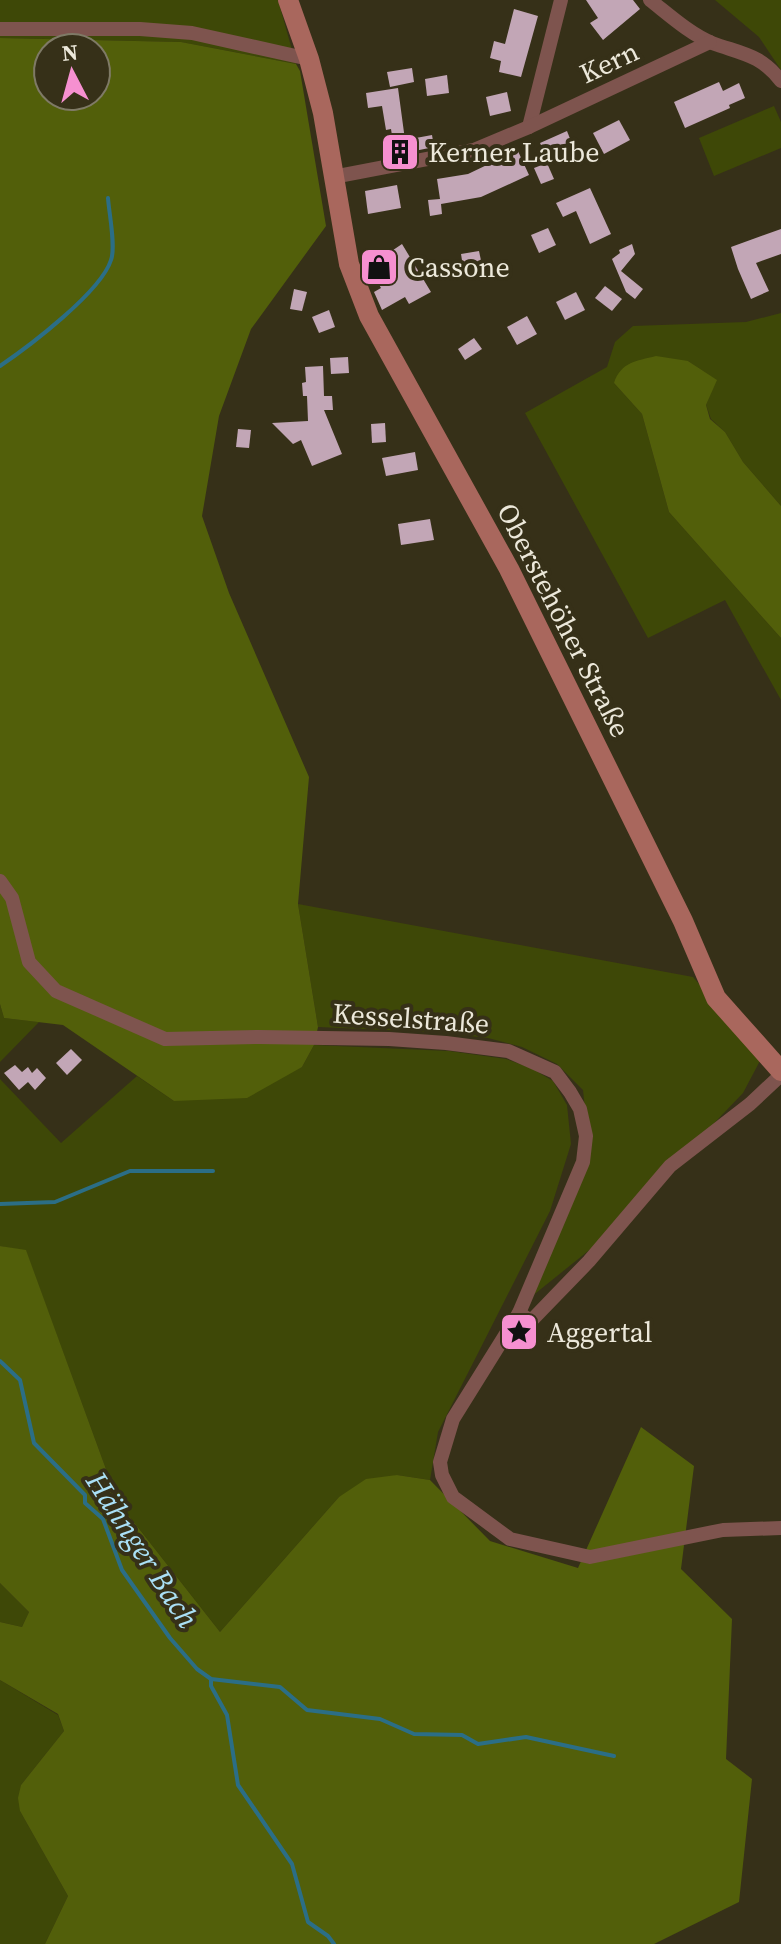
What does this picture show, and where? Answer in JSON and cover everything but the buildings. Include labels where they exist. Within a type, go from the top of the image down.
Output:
[{"type":"street","name":"Oberstehöher Straße","points":[[288,0],[309,59],[323,113],[349,264],[369,316],[509,569],[683,921],[716,998],[781,1073]]},
{"type":"street","name":"Kern","points":[[529,127],[561,0]]},
{"type":"street","name":"Kern","points":[[650,0],[710,42],[745,52],[769,66],[781,81]]},
{"type":"street","points":[[0,29],[140,29],[192,33],[309,59]]},
{"type":"street","name":"Kern","points":[[333,177],[474,150],[710,42]]},
{"type":"street","name":"Kesselstraße","points":[[0,881],[12,898],[29,962],[56,991],[165,1039],[259,1037],[446,1043],[508,1051],[555,1072],[580,1109],[586,1136],[583,1162],[519,1313],[453,1419],[440,1462],[442,1475],[453,1497],[510,1539],[590,1557],[723,1530],[781,1528]]},
{"type":"street","points":[[519,1313],[531,1321],[589,1261],[670,1166],[750,1104],[781,1073]]},
{"type":"green space","points":[[0,0],[278,0],[296,64],[181,42],[112,40],[112,32],[32,32],[32,39],[0,38]]},
{"type":"green space","points":[[715,0],[781,0],[781,70],[759,37]]},
{"type":"green space","points":[[0,38],[32,39],[32,112],[112,112],[112,40],[181,42],[296,64],[300,71],[326,226],[251,329],[219,416],[202,516],[229,593],[309,777],[298,904],[318,1027],[314,1045],[302,1067],[247,1098],[174,1101],[63,1025],[4,1018],[0,1004]]},
{"type":"green space","points":[[774,106],[781,122],[781,148],[714,176],[699,138]]},
{"type":"green space","points":[[781,313],[781,506],[743,462],[725,432],[711,419],[706,405],[716,380],[688,361],[614,383],[642,414],[669,512],[781,638],[781,700],[725,600],[648,638],[525,413],[607,367],[615,342],[633,326],[746,322]]},
{"type":"green space","points":[[656,356],[688,361],[717,380],[706,405],[710,419],[725,432],[743,462],[781,506],[781,638],[669,512],[642,414],[614,383],[625,367]]},
{"type":"green space","points":[[298,904],[693,977],[762,1057],[743,1093],[603,1239],[531,1297],[589,1147],[583,1090],[557,1064],[522,1047],[488,1038],[433,1032],[318,1027]]},
{"type":"green space","points":[[0,1004],[4,1018],[39,1022],[0,1062]]},
{"type":"green space","points":[[314,1045],[449,1051],[506,1059],[531,1068],[553,1081],[567,1105],[571,1144],[550,1211],[438,1432],[430,1480],[397,1475],[339,1497],[220,1632],[118,1502],[26,1251],[0,1246],[0,1079],[61,1143],[137,1076],[174,1101],[302,1067]]},
{"type":"green space","points":[[0,1246],[26,1250],[118,1502],[220,1632],[339,1497],[366,1479],[397,1475],[430,1480],[490,1541],[578,1568],[641,1427],[694,1466],[681,1569],[732,1619],[726,1759],[752,1779],[739,1902],[654,1944],[45,1944],[68,1896],[20,1811],[18,1798],[21,1785],[64,1731],[58,1714],[0,1680],[0,1622],[22,1627],[29,1612],[0,1583]]},
{"type":"green space","points":[[0,1583],[29,1612],[22,1627],[0,1622]]},
{"type":"green space","points":[[0,1680],[58,1715],[64,1731],[21,1785],[20,1811],[68,1896],[45,1944],[0,1944]]},
{"type":"waterway","points":[[0,366],[79,303],[105,273],[113,247],[108,198]]},
{"type":"waterway","points":[[0,1204],[55,1202],[130,1171],[213,1171]]},
{"type":"waterway","name":"Hähnger Bach","points":[[0,1361],[20,1380],[34,1443],[85,1495],[85,1503],[103,1519],[122,1570],[170,1638],[197,1669],[211,1679],[280,1687],[307,1710],[380,1719],[414,1734],[462,1735],[478,1744],[526,1737],[614,1756]]},
{"type":"waterway","name":"Hähnger Bach","points":[[211,1679],[211,1686],[227,1715],[238,1785],[292,1864],[308,1922],[334,1944]]},
{"type":"place","name":"Kerner Laube","points":[[400,152]]},
{"type":"place","name":"Cassone","points":[[379,267]]},
{"type":"place","name":"Aggertal","points":[[519,1332]]}]
